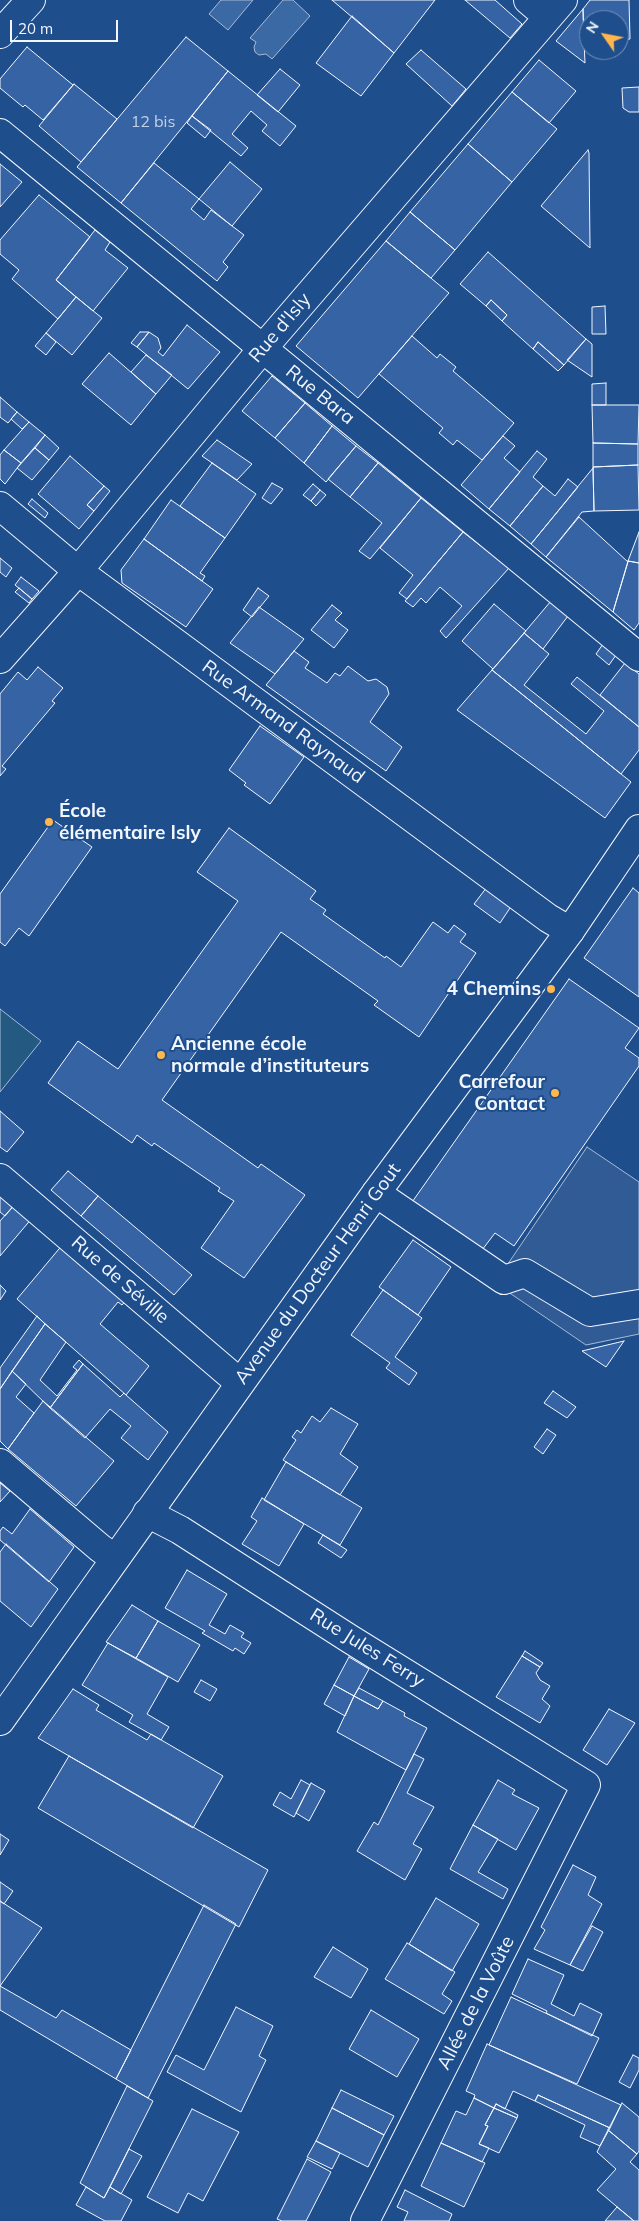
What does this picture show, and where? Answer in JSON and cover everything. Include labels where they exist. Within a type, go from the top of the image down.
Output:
[{"type":"street","points":[[0,34],[31,0]]},
{"type":"street","name":"Rue d'Isly","points":[[0,659],[78,571],[546,6]]},
{"type":"street","name":"Rue Bara","points":[[0,133],[639,657]]},
{"type":"street","name":"Rue Armand Raynaud","points":[[0,506],[78,571],[548,918],[570,931]]},
{"type":"street","name":"Avenue du Docteur Henri Gout","points":[[0,1721],[114,1558],[376,1194],[570,931],[639,829]]},
{"type":"street","name":"Rue de Séville","points":[[0,1178],[240,1383]]},
{"type":"street","points":[[376,1194],[504,1280],[525,1273],[590,1312],[639,1304]]},
{"type":"street","points":[[0,1463],[114,1558]]},
{"type":"street","name":"Rue Jules Ferry","points":[[147,1513],[180,1530],[350,1639],[586,1785]]},
{"type":"street","name":"Allée de la Voûte","points":[[365,2221],[586,1785]]},
{"type":"shaded area","points":[[221,0],[253,0],[228,30],[209,14]]},
{"type":"shaded area","points":[[283,0],[293,0],[310,16],[272,59],[266,54],[259,55],[255,52],[256,42],[250,38]]},
{"type":"shaded area","points":[[0,1009],[41,1041],[0,1092]]},
{"type":"shaded area","points":[[587,1147],[639,1182],[639,1334],[586,1345],[495,1283]]},
{"type":"building","points":[[332,0],[435,0],[394,53]]},
{"type":"building","points":[[465,0],[495,0],[522,24],[510,38]]},
{"type":"building","points":[[590,0],[629,0],[630,39],[629,10],[583,9]]},
{"type":"building","points":[[579,14],[579,58],[556,41]]},
{"type":"building","points":[[352,16],[394,53],[361,96],[316,63]]},
{"type":"building","points":[[186,37],[228,71],[121,203],[77,167]]},
{"type":"building","points":[[27,47],[73,85],[43,120],[25,105],[23,107],[0,88],[0,79]]},
{"type":"building","points":[[421,50],[466,89],[452,106],[406,64]]},
{"type":"building","points":[[539,60],[576,91],[549,123],[512,92]]},
{"type":"building","points":[[280,69],[300,85],[278,112],[257,95]]},
{"type":"building","points":[[228,71],[296,126],[280,146],[262,131],[267,125],[251,111],[232,134],[248,148],[241,156],[192,116]]},
{"type":"building","points":[[74,84],[117,119],[81,162],[39,126]]},
{"type":"building","points":[[639,87],[639,112],[629,112],[623,108],[622,88]]},
{"type":"building","points":[[512,92],[557,129],[512,182],[468,144]]},
{"type":"building","points":[[192,116],[211,130],[205,138],[187,123]]},
{"type":"building","points":[[468,144],[512,182],[455,250],[410,212]]},
{"type":"building","points":[[588,150],[589,153],[590,248],[541,206]]},
{"type":"building","points":[[230,162],[262,189],[232,226],[199,199]]},
{"type":"building","points":[[154,163],[199,199],[191,209],[204,220],[211,210],[244,235],[223,262],[228,267],[217,281],[121,203]]},
{"type":"building","points":[[0,164],[22,182],[0,207]]},
{"type":"building","points":[[39,195],[90,237],[56,280],[76,297],[58,319],[12,279],[19,270],[0,254],[0,240]]},
{"type":"building","points":[[410,212],[455,250],[431,278],[386,241]]},
{"type":"building","points":[[95,230],[110,242],[105,250],[128,268],[93,311],[56,280]]},
{"type":"building","points":[[386,241],[449,293],[358,398],[296,346]]},
{"type":"building","points":[[488,252],[586,339],[564,365],[538,342],[533,349],[502,321],[507,315],[491,300],[486,306],[460,284]]},
{"type":"building","points":[[76,297],[102,318],[72,355],[46,333]]},
{"type":"building","points":[[491,300],[507,315],[502,321],[486,306]]},
{"type":"building","points":[[605,306],[606,334],[592,334],[592,307]]},
{"type":"building","points":[[187,325],[220,352],[188,389],[137,347],[149,332],[158,338],[161,348],[158,352],[163,356]]},
{"type":"building","points":[[140,332],[149,332],[137,347],[131,343]]},
{"type":"building","points":[[46,333],[56,342],[46,355],[35,346]]},
{"type":"building","points":[[412,336],[437,358],[440,354],[456,367],[453,371],[514,423],[482,460],[457,440],[453,445],[439,433],[443,428],[379,374]]},
{"type":"building","points":[[586,339],[592,344],[592,377],[567,360]]},
{"type":"building","points":[[538,342],[564,365],[558,371],[533,349]]},
{"type":"building","points":[[109,353],[156,394],[131,425],[82,384]]},
{"type":"building","points":[[146,355],[172,375],[156,394],[131,372]]},
{"type":"building","points":[[272,376],[305,403],[275,438],[242,411]]},
{"type":"building","points":[[606,383],[606,405],[592,405],[592,384]]},
{"type":"building","points":[[0,397],[17,412],[8,423],[0,417]]},
{"type":"building","points":[[305,403],[332,426],[304,463],[275,438]]},
{"type":"building","points":[[592,405],[639,405],[638,444],[593,443]]},
{"type":"building","points":[[17,412],[29,422],[22,429],[11,419]]},
{"type":"building","points":[[29,422],[45,435],[21,463],[4,450]]},
{"type":"building","points":[[332,426],[356,446],[326,482],[304,463]]},
{"type":"building","points":[[45,435],[59,448],[49,460],[35,448]]},
{"type":"building","points":[[503,436],[515,446],[504,458],[520,472],[489,509],[461,485]]},
{"type":"building","points":[[217,440],[252,464],[237,480],[202,456]]},
{"type":"building","points":[[593,443],[638,444],[638,465],[593,467]]},
{"type":"building","points":[[356,446],[378,463],[350,497],[328,479]]},
{"type":"building","points":[[35,448],[49,460],[32,480],[17,468]]},
{"type":"building","points":[[4,450],[21,463],[5,484],[0,479],[0,455]]},
{"type":"building","points":[[537,451],[547,459],[533,477],[543,486],[510,526],[489,509]]},
{"type":"building","points":[[70,456],[104,486],[87,505],[94,511],[79,529],[38,494]]},
{"type":"building","points":[[212,463],[256,494],[225,538],[180,506]]},
{"type":"building","points":[[378,463],[421,498],[370,559],[359,551],[382,523],[350,497]]},
{"type":"building","points":[[638,465],[639,510],[594,511],[593,467]]},
{"type":"building","points":[[593,468],[594,511],[582,512],[546,557],[531,544]]},
{"type":"building","points":[[568,479],[578,487],[531,544],[510,526],[543,486],[555,496]]},
{"type":"building","points":[[272,483],[283,489],[271,504],[262,498]]},
{"type":"building","points":[[313,484],[320,490],[311,501],[303,495]]},
{"type":"building","points":[[104,486],[110,491],[94,511],[87,505]]},
{"type":"building","points":[[320,490],[326,495],[316,506],[311,501]]},
{"type":"building","points":[[421,498],[463,532],[407,599],[399,593],[413,575],[380,548]]},
{"type":"building","points":[[32,499],[48,513],[45,518],[28,504]]},
{"type":"building","points":[[171,500],[225,538],[200,573],[205,576],[202,581],[144,539]]},
{"type":"building","points":[[579,517],[628,562],[613,612],[546,557]]},
{"type":"building","points":[[463,532],[509,568],[446,638],[440,631],[462,606],[440,587],[426,603],[421,598],[413,607],[405,601]]},
{"type":"building","points":[[639,532],[639,563],[628,561]]},
{"type":"building","points":[[144,539],[213,589],[186,627],[122,583],[121,570]]},
{"type":"building","points":[[0,558],[12,568],[6,577],[0,572]]},
{"type":"building","points":[[628,561],[639,563],[639,623],[634,630],[613,612]]},
{"type":"building","points":[[21,577],[39,591],[32,599],[15,585]]},
{"type":"building","points":[[19,588],[32,599],[29,603],[15,592]]},
{"type":"building","points":[[258,588],[269,596],[252,617],[243,610]]},
{"type":"building","points":[[551,601],[568,616],[543,649],[524,633]]},
{"type":"building","points":[[494,604],[526,631],[493,669],[462,641]]},
{"type":"building","points":[[332,605],[342,613],[335,620],[348,630],[334,648],[311,630]]},
{"type":"building","points":[[259,607],[304,639],[275,674],[230,643]]},
{"type":"building","points":[[524,633],[549,654],[524,685],[586,734],[604,711],[571,684],[577,677],[639,727],[639,750],[621,774],[492,670]]},
{"type":"building","points":[[603,644],[616,655],[609,665],[596,654]]},
{"type":"building","points":[[294,651],[309,662],[305,668],[327,683],[335,673],[340,676],[348,666],[368,681],[376,679],[387,687],[389,694],[370,722],[402,747],[386,771],[266,685]]},
{"type":"building","points":[[625,663],[639,674],[639,727],[600,695]]},
{"type":"building","points":[[38,667],[63,688],[52,701],[55,703],[2,766],[6,769],[0,776],[0,694],[18,672],[27,680]]},
{"type":"building","points":[[492,670],[631,782],[605,818],[457,710]]},
{"type":"building","points":[[260,726],[304,757],[270,804],[244,785],[246,783],[229,770]]},
{"type":"building","points":[[53,820],[92,847],[29,936],[19,928],[5,946],[0,942],[0,894]]},
{"type":"building","name":"Ancienne école normale d’instituteurs","points":[[229,828],[316,891],[310,899],[326,910],[323,914],[385,958],[386,956],[401,967],[433,922],[448,933],[454,925],[466,934],[460,942],[476,953],[419,1037],[374,1005],[378,1001],[281,932],[162,1100],[258,1168],[261,1164],[305,1195],[244,1278],[201,1248],[234,1201],[218,1191],[220,1188],[154,1143],[152,1146],[137,1135],[132,1143],[48,1083],[78,1041],[118,1069],[238,901],[197,872]]},
{"type":"building","points":[[487,887],[512,905],[500,923],[474,904]]},
{"type":"building","points":[[633,888],[639,893],[639,997],[584,958]]},
{"type":"building","name":"Carrefour Contact","points":[[569,979],[639,1028],[625,1048],[639,1058],[639,1066],[514,1246],[495,1233],[479,1254],[410,1205]]},
{"type":"building","points":[[0,1111],[24,1132],[7,1152],[0,1147]]},
{"type":"building","points":[[68,1171],[98,1196],[81,1216],[51,1190]]},
{"type":"building","points":[[0,1189],[16,1203],[5,1216],[0,1212]]},
{"type":"building","points":[[98,1196],[192,1275],[174,1295],[81,1216]]},
{"type":"building","points":[[16,1203],[33,1217],[0,1256],[0,1221]]},
{"type":"building","points":[[413,1240],[451,1267],[418,1315],[379,1287]]},
{"type":"building","points":[[64,1243],[128,1298],[122,1305],[118,1302],[100,1324],[149,1366],[126,1395],[17,1299]]},
{"type":"building","points":[[0,1285],[6,1291],[0,1300]]},
{"type":"building","points":[[383,1290],[422,1318],[395,1357],[417,1373],[409,1385],[386,1368],[390,1363],[351,1335]]},
{"type":"building","points":[[37,1316],[45,1324],[0,1389],[0,1368]]},
{"type":"building","points":[[45,1324],[66,1342],[40,1380],[57,1396],[77,1370],[73,1367],[79,1360],[83,1364],[50,1408],[12,1371]]},
{"type":"building","points":[[624,1341],[606,1367],[582,1351]]},
{"type":"building","points":[[83,1364],[120,1397],[124,1393],[168,1432],[148,1460],[121,1438],[131,1426],[110,1409],[85,1438],[50,1408]]},
{"type":"building","points":[[12,1371],[26,1384],[16,1397],[34,1413],[8,1449],[0,1441],[0,1389]]},
{"type":"building","points":[[553,1391],[576,1407],[567,1418],[544,1403]]},
{"type":"building","points":[[43,1401],[114,1461],[76,1506],[8,1449]]},
{"type":"building","points":[[331,1408],[358,1424],[340,1454],[358,1467],[340,1495],[283,1460],[296,1440],[292,1437],[297,1430],[301,1433],[312,1416],[320,1422]]},
{"type":"building","points":[[547,1429],[556,1435],[543,1454],[534,1447]]},
{"type":"building","points":[[286,1462],[362,1508],[340,1545],[264,1500]]},
{"type":"building","points":[[0,1483],[10,1491],[0,1502]]},
{"type":"building","points":[[262,1498],[304,1524],[279,1566],[242,1544],[257,1521],[251,1517]]},
{"type":"building","points":[[30,1509],[74,1547],[49,1582],[0,1540],[0,1531],[3,1527],[12,1534]]},
{"type":"building","points":[[323,1535],[347,1550],[341,1558],[318,1543]]},
{"type":"building","points":[[6,1544],[58,1589],[31,1627],[0,1601],[0,1552]]},
{"type":"building","points":[[187,1570],[227,1594],[209,1625],[225,1634],[230,1625],[244,1633],[241,1637],[251,1643],[244,1654],[235,1648],[233,1651],[202,1633],[205,1631],[165,1608]]},
{"type":"building","points":[[132,1605],[158,1621],[136,1658],[106,1642]]},
{"type":"building","points":[[158,1621],[200,1645],[178,1682],[136,1658]]},
{"type":"building","points":[[108,1643],[168,1677],[147,1714],[169,1727],[161,1740],[129,1722],[133,1715],[82,1685]]},
{"type":"building","points":[[525,1651],[543,1663],[540,1667],[522,1656]]},
{"type":"building","points":[[522,1656],[540,1667],[536,1673],[540,1680],[550,1686],[542,1699],[550,1706],[540,1723],[496,1697]]},
{"type":"building","points":[[349,1657],[369,1669],[354,1696],[334,1685]]},
{"type":"building","points":[[201,1680],[217,1689],[210,1701],[194,1692]]},
{"type":"building","points":[[334,1685],[354,1696],[345,1716],[324,1704]]},
{"type":"building","points":[[359,1688],[383,1701],[378,1709],[354,1696]]},
{"type":"building","points":[[73,1689],[99,1705],[96,1710],[147,1740],[151,1734],[223,1776],[193,1828],[38,1738]]},
{"type":"building","points":[[354,1696],[378,1709],[383,1701],[405,1713],[404,1716],[427,1728],[406,1770],[337,1732]]},
{"type":"building","points":[[609,1709],[635,1723],[607,1765],[583,1750]]},
{"type":"building","points":[[414,1754],[424,1759],[407,1793],[434,1807],[413,1844],[422,1849],[405,1880],[357,1851],[374,1822],[378,1825]]},
{"type":"building","points":[[69,1756],[268,1870],[239,1927],[38,1808]]},
{"type":"building","points":[[301,1780],[310,1785],[294,1817],[273,1805],[280,1792],[291,1799]]},
{"type":"building","points":[[498,1780],[515,1790],[512,1794],[539,1808],[516,1850],[473,1825]]},
{"type":"building","points":[[311,1783],[325,1791],[309,1821],[296,1813]]},
{"type":"building","points":[[473,1825],[498,1839],[478,1872],[508,1889],[503,1899],[450,1869]]},
{"type":"building","points":[[0,1834],[9,1840],[0,1855]]},
{"type":"building","points":[[573,1865],[596,1877],[588,1895],[602,1904],[570,1965],[534,1949],[545,1930],[541,1927]]},
{"type":"building","points":[[0,1882],[13,1891],[4,1904],[0,1901]]},
{"type":"building","points":[[436,1898],[479,1924],[452,1971],[409,1944]]},
{"type":"building","points":[[0,1901],[42,1928],[0,1986]]},
{"type":"building","points":[[204,1905],[236,1924],[148,2098],[116,2079]]},
{"type":"building","points":[[592,1926],[603,1932],[583,1971],[570,1965]]},
{"type":"building","points":[[407,1943],[455,1972],[442,1994],[452,2001],[444,2014],[385,1979]]},
{"type":"building","points":[[333,1947],[368,1969],[351,1998],[314,1977]]},
{"type":"building","points":[[528,1959],[564,1975],[551,2004],[574,2016],[580,2003],[602,2014],[592,2036],[512,1994]]},
{"type":"building","points":[[0,1986],[56,2018],[62,2010],[131,2050],[116,2079],[0,2010]]},
{"type":"building","points":[[511,1997],[599,2038],[577,2084],[489,2045]]},
{"type":"building","points":[[236,2007],[273,2026],[259,2056],[266,2060],[241,2112],[167,2072],[176,2055],[204,2070]]},
{"type":"building","points":[[371,2010],[419,2039],[397,2077],[349,2049]]},
{"type":"building","points":[[487,2044],[621,2105],[610,2128],[538,2095],[535,2101],[513,2091],[505,2109],[496,2104],[494,2108],[474,2098],[475,2095],[466,2091]]},
{"type":"building","points":[[633,2055],[639,2058],[639,2070],[630,2088],[619,2082]]},
{"type":"building","points":[[127,2086],[153,2101],[104,2198],[80,2183]]},
{"type":"building","points":[[341,2090],[394,2116],[384,2135],[332,2108]]},
{"type":"building","points":[[538,2095],[610,2128],[600,2146],[580,2137],[585,2125],[535,2101]]},
{"type":"building","points":[[474,2098],[494,2108],[485,2125],[488,2126],[479,2144],[489,2148],[482,2162],[441,2143],[456,2111],[466,2115]]},
{"type":"building","points":[[622,2103],[639,2117],[639,2151],[637,2154],[608,2130]]},
{"type":"building","points":[[496,2104],[518,2115],[517,2118],[494,2108]]},
{"type":"building","points":[[332,2108],[384,2135],[368,2167],[316,2141]]},
{"type":"building","points":[[494,2108],[517,2118],[499,2153],[479,2144],[488,2126],[485,2125]]},
{"type":"building","points":[[192,2109],[239,2132],[203,2201],[188,2193],[178,2213],[147,2197]]},
{"type":"building","points":[[608,2130],[637,2154],[630,2162],[639,2170],[639,2221],[634,2221],[597,2190],[616,2169],[597,2152]]},
{"type":"building","points":[[316,2141],[340,2153],[332,2169],[307,2157]]},
{"type":"building","points":[[441,2143],[485,2163],[464,2207],[421,2186]]},
{"type":"building","points":[[129,2149],[142,2156],[121,2194],[110,2187]]},
{"type":"building","points":[[307,2159],[331,2172],[306,2221],[282,2221],[277,2219]]},
{"type":"building","points":[[86,2187],[104,2198],[110,2187],[132,2200],[121,2221],[105,2221],[76,2205]]},
{"type":"building","points":[[405,2190],[452,2214],[449,2221],[404,2221],[408,2212],[397,2207]]},
{"type":"building","points":[[617,2207],[634,2221],[605,2221]]},
{"type":"place","name":"École élémentaire Isly","points":[[49,822]]},
{"type":"place","name":"4 Chemins","points":[[551,989]]},
{"type":"place","name":"Ancienne école normale d’instituteurs","points":[[161,1055]]},
{"type":"place","name":"Carrefour Contact","points":[[555,1093]]}]
